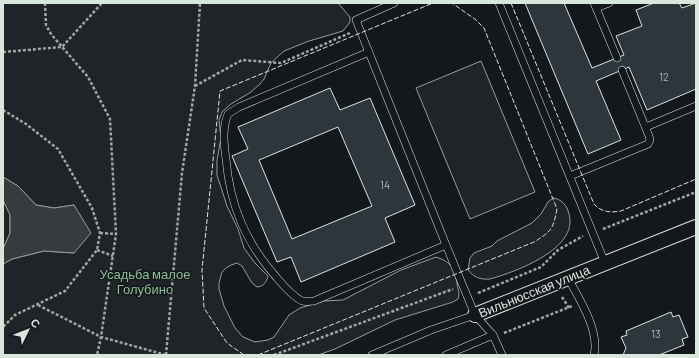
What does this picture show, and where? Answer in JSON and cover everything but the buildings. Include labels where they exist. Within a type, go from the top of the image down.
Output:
[{"type":"street","name":"Вильнюсская улица","points":[[476,315],[605,263],[695,230]]},
{"type":"lane","points":[[394,3],[356,20],[463,286],[476,315],[493,334],[501,354]]},
{"type":"lane","points":[[499,3],[605,263]]},
{"type":"lane","points":[[609,3],[595,6],[617,58]]},
{"type":"lane","points":[[369,52],[239,107],[228,114],[224,123],[226,169],[231,194],[239,219],[250,242],[265,264],[282,284],[306,302],[314,301],[446,245]]},
{"type":"lane","points":[[570,176],[648,144],[650,140],[650,136],[622,70]]},
{"type":"lane","points":[[646,127],[696,106]]},
{"type":"lane","points":[[568,278],[582,302],[593,332],[595,343],[594,355]]},
{"type":"lane","name":"Вильнюсская улица","points":[[372,355],[431,330],[476,315]]},
{"type":"lane","points":[[446,355],[493,334]]},
{"type":"path","points":[[45,3],[46,24],[51,34],[88,77],[110,119],[116,234],[114,256],[97,355]]},
{"type":"path","points":[[3,52],[62,47],[102,3]]},
{"type":"path","points":[[38,305],[101,337],[166,355],[182,173],[195,86],[200,3]]},
{"type":"path","points":[[195,86],[242,60],[280,63],[360,29]]},
{"type":"path","points":[[3,110],[26,124],[58,149],[92,208],[100,233],[97,250],[65,291],[14,315],[3,327]]},
{"type":"path","points":[[468,297],[541,267],[558,250],[583,236],[696,192]]},
{"type":"path","points":[[100,233],[116,234]]},
{"type":"path","points":[[97,250],[114,256]]},
{"type":"path","points":[[274,355],[463,286]]},
{"type":"path","points":[[501,354],[501,334],[582,302]]},
{"type":"green space","name":"Усадьба малое Голубино","points":[[3,3],[338,3],[350,17],[350,22],[343,31],[309,41],[284,51],[271,63],[264,79],[260,84],[222,112],[219,120],[221,138],[217,161],[217,175],[227,206],[238,229],[244,248],[255,263],[268,276],[264,284],[257,287],[252,283],[242,266],[237,263],[226,268],[222,272],[219,283],[219,289],[224,306],[235,328],[243,337],[255,342],[268,340],[274,337],[289,315],[300,308],[324,301],[343,300],[401,270],[436,257],[446,261],[453,270],[459,291],[458,299],[453,302],[395,320],[335,349],[318,355],[3,355],[3,264],[12,259],[44,251],[74,253],[74,205],[54,208],[36,205],[18,186],[3,177]]},
{"type":"green space","points":[[481,61],[535,192],[470,219],[416,88]]},
{"type":"green space","points":[[553,198],[561,201],[567,208],[570,227],[564,238],[555,248],[529,265],[490,279],[478,278],[468,270],[470,258],[474,253],[492,246],[497,241],[532,223],[541,214],[548,202]]},
{"type":"green space","points":[[3,200],[10,215],[10,233],[3,249]]},
{"type":"shaded area","points":[[3,177],[18,186],[36,205],[54,208],[74,205],[91,233],[74,253],[44,251],[12,259],[3,264],[3,249],[10,233],[10,215],[3,200]]},
{"type":"fence","points":[[244,355],[227,343],[204,308],[202,270],[220,91],[433,3]]},
{"type":"fence","points":[[258,355],[534,242],[551,229],[557,209],[484,28],[476,20],[452,3]]},
{"type":"fence","points":[[511,3],[594,204],[597,207],[606,211],[621,211],[696,179]]}]
